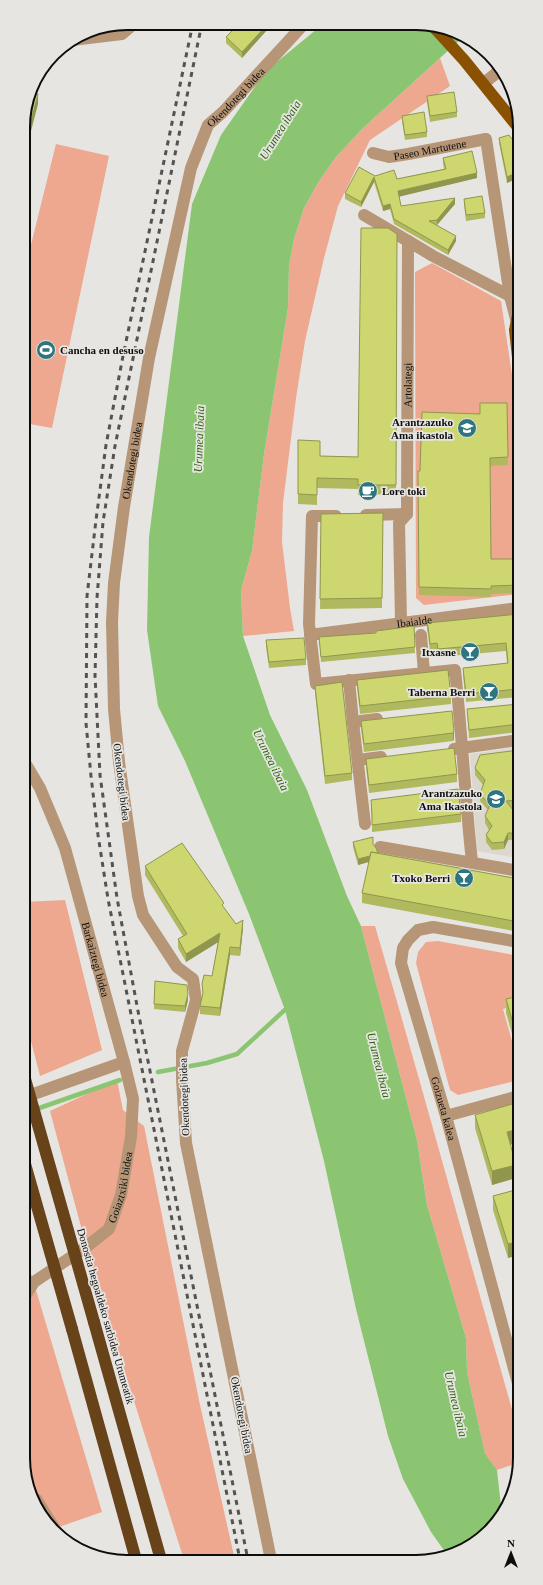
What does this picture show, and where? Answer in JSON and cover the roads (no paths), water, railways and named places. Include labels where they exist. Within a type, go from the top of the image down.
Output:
[{"type":"highway","name":"Donostia hegoaldeko sarbidea Urumeatik","points":[[30,1100],[160,1555]]},
{"type":"highway","points":[[30,1182],[135,1555]]},
{"type":"main road","points":[[439,33],[484,83],[513,121]]},
{"type":"street","points":[[89,38],[122,34],[127,30]]},
{"type":"street","name":"Okendotegi bidea","points":[[270,1555],[186,1143],[182,1079],[182,1050],[196,1000],[193,979],[177,967],[143,915],[130,846],[119,762],[114,709],[112,622],[114,583],[124,508],[149,358],[191,168],[208,126],[223,112],[298,30]]},
{"type":"street","points":[[484,83],[496,73]]},
{"type":"street","name":"Paseo Martutene","points":[[373,153],[389,157],[486,139],[510,296]]},
{"type":"street","points":[[364,215],[433,256],[510,296],[513,305]]},
{"type":"street","name":"Artolategi","points":[[401,622],[399,523],[407,514],[408,241]]},
{"type":"street","points":[[407,514],[312,516],[309,624],[316,684],[455,670],[463,711],[460,790],[472,862]]},
{"type":"street","name":"Ibaialde","points":[[310,635],[401,622],[513,609]]},
{"type":"street","points":[[421,635],[424,673]]},
{"type":"street","points":[[349,680],[365,824]]},
{"type":"street","points":[[444,713],[463,711]]},
{"type":"street","points":[[353,722],[391,718]]},
{"type":"street","points":[[440,750],[513,741]]},
{"type":"street","points":[[358,760],[395,756]]},
{"type":"street","name":"Barkaiztegi bidea","points":[[30,770],[40,788],[65,848],[124,1062]]},
{"type":"street","points":[[362,801],[378,799]]},
{"type":"street","points":[[380,847],[513,870]]},
{"type":"street","name":"Goizueta kalea","points":[[513,941],[433,927],[418,930],[408,940],[403,948],[401,963],[404,978],[446,1116],[513,1365]]},
{"type":"street","points":[[30,1095],[124,1062]]},
{"type":"street","name":"Goiaztxiki bidea","points":[[30,1288],[34,1282],[86,1247],[109,1229],[121,1195],[132,1137],[133,1099],[124,1062]]},
{"type":"street","points":[[446,1116],[513,1098]]},
{"type":"water","name":"Urumea ibaia","points":[[316,30],[416,30],[435,32],[460,40],[362,129],[336,157],[319,181],[304,208],[294,239],[289,266],[288,308],[264,454],[252,551],[241,590],[243,636],[270,715],[307,790],[347,896],[361,926],[417,1140],[427,1205],[466,1338],[467,1372],[485,1454],[497,1470],[500,1507],[485,1527],[475,1535],[465,1542],[444,1551],[431,1532],[403,1479],[388,1436],[356,1309],[324,1161],[285,1010],[249,914],[185,761],[158,706],[147,630],[149,537],[192,204],[221,135],[266,71]]},
{"type":"waterway","points":[[158,1072],[207,1063],[237,1054],[288,1007]]},
{"type":"waterway","points":[[30,1111],[120,1080]]},
{"type":"railway","points":[[192,30],[123,356],[106,445],[87,596],[86,723],[98,835],[108,899],[239,1555]]},
{"type":"railway","points":[[201,30],[115,446],[103,522],[97,598],[95,676],[100,775],[117,898],[138,1011],[247,1555]]},
{"type":"place","name":"Cancha en desuso","points":[[46,350]]},
{"type":"place","name":"Arantzazuko Ama ikastola","points":[[467,428]]},
{"type":"place","name":"Lore toki","points":[[368,491]]},
{"type":"place","name":"Itxasne","points":[[470,652]]},
{"type":"place","name":"Taberna Berri","points":[[489,692]]},
{"type":"place","name":"Arantzazuko Ama Ikastola","points":[[496,799]]},
{"type":"place","name":"Txoko Berri","points":[[464,878]]}]
